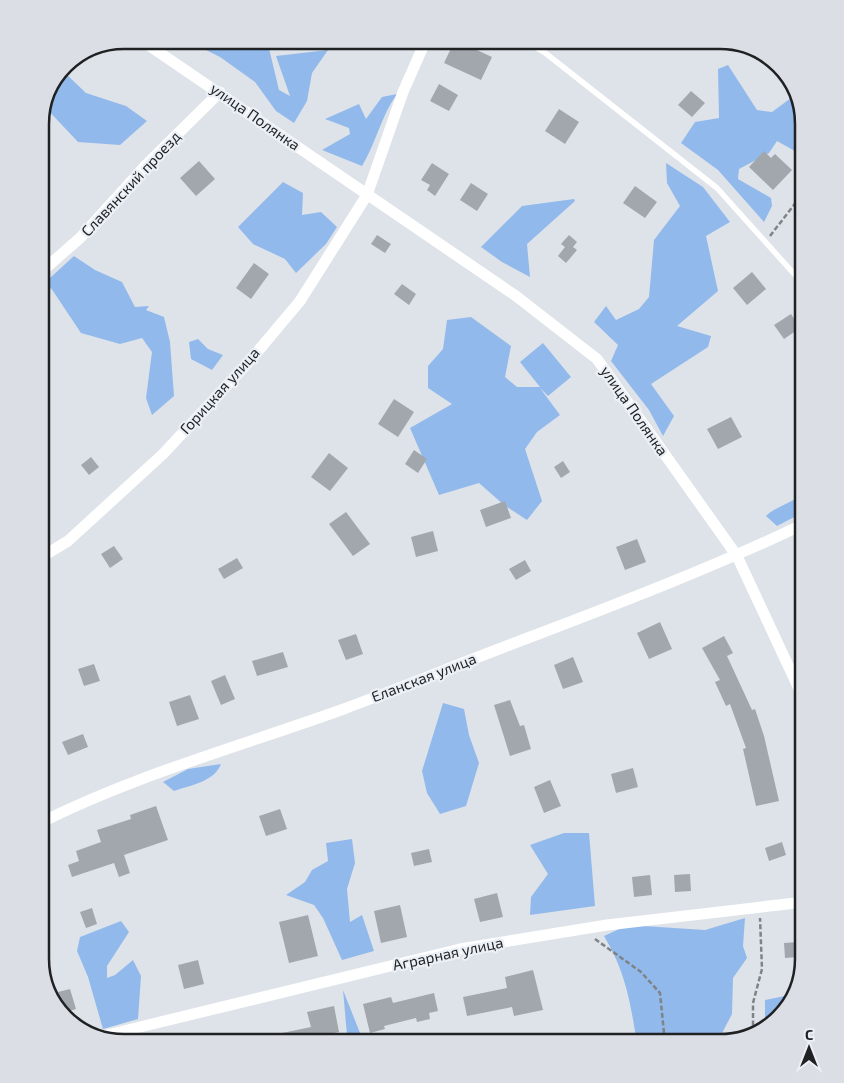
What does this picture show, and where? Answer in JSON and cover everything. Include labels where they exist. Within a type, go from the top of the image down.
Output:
[{"type":"street","name":"улица Полянка","points":[[155,49],[516,296],[597,359],[737,556],[795,680]]},
{"type":"street","points":[[367,195],[403,92],[422,49]]},
{"type":"street","name":"Славянский проезд","points":[[49,265],[80,238],[146,165],[220,92]]},
{"type":"street","name":"Горицкая улица","points":[[49,553],[68,541],[163,454],[248,363],[300,301],[367,195]]},
{"type":"street","name":"Еланская улица","points":[[49,818],[69,808],[155,775],[342,709],[737,556],[795,528]]},
{"type":"street","name":"Аграрная улица","points":[[113,1034],[460,949],[575,930],[795,903]]},
{"type":"lane","points":[[539,49],[717,188],[795,275]]},
{"type":"path","points":[[765,243],[795,204]]},
{"type":"path","points":[[753,1027],[753,1003],[762,969],[760,907]]},
{"type":"path","points":[[575,930],[604,944],[641,972],[660,993],[664,1034]]},
{"type":"shaded area","points":[[204,49],[269,49],[279,90],[290,96],[276,56],[328,50],[312,73],[307,101],[294,123],[276,111],[255,82],[220,57]]},
{"type":"shaded area","points":[[728,65],[757,110],[772,112],[791,98],[793,104],[795,114],[795,151],[777,141],[769,153],[739,169],[738,179],[771,198],[772,206],[764,222],[718,170],[681,143],[695,122],[719,118],[718,69]]},
{"type":"shaded area","points":[[67,75],[86,93],[126,106],[147,121],[120,145],[78,142],[50,112],[54,95]]},
{"type":"shaded area","points":[[397,94],[391,102],[362,166],[322,150],[350,134],[349,128],[325,119],[359,104],[366,119],[382,97]]},
{"type":"shaded area","points":[[666,163],[703,187],[730,222],[706,236],[718,291],[677,326],[711,336],[708,347],[651,384],[674,416],[663,436],[649,410],[611,361],[618,345],[594,322],[606,306],[616,320],[639,309],[649,297],[654,240],[680,206],[667,183]]},
{"type":"shaded area","points":[[283,182],[303,193],[302,215],[321,212],[337,227],[326,244],[296,273],[285,259],[253,244],[238,227]]},
{"type":"shaded area","points":[[574,199],[575,201],[527,244],[530,277],[502,262],[481,247],[522,206]]},
{"type":"shaded area","points":[[74,256],[95,270],[122,282],[135,307],[149,306],[146,310],[164,317],[170,342],[174,396],[152,415],[146,398],[152,352],[142,338],[120,344],[81,333],[51,288],[49,291],[49,279]]},
{"type":"shaded area","points":[[471,317],[511,346],[505,377],[517,387],[540,387],[520,362],[543,343],[571,377],[548,396],[540,388],[560,415],[537,432],[525,449],[542,501],[527,520],[504,505],[479,483],[439,495],[410,428],[452,404],[428,388],[428,366],[443,349],[447,320]]},
{"type":"shaded area","points":[[198,339],[208,349],[223,355],[212,370],[191,359],[189,342]]},
{"type":"shaded area","points":[[795,499],[795,517],[777,526],[766,516]]},
{"type":"shaded area","points":[[443,703],[464,709],[469,735],[479,763],[466,806],[440,814],[427,793],[422,771]]},
{"type":"shaded area","points":[[221,764],[218,770],[208,779],[194,785],[174,791],[163,782],[188,769]]},
{"type":"shaded area","points":[[564,833],[589,833],[595,906],[530,915],[531,897],[548,874],[530,845]]},
{"type":"shaded area","points":[[352,839],[355,863],[347,889],[350,922],[362,915],[374,951],[342,960],[323,918],[314,905],[286,895],[305,882],[312,870],[328,861],[326,843]]},
{"type":"shaded area","points":[[745,918],[743,946],[747,958],[733,978],[732,1014],[722,1034],[635,1034],[622,975],[604,936],[628,925],[705,930]]},
{"type":"shaded area","points":[[121,921],[129,932],[107,966],[107,978],[115,975],[133,960],[141,976],[138,1019],[103,1029],[88,977],[77,951],[80,937]]},
{"type":"shaded area","points":[[343,990],[360,1034],[347,1034]]},
{"type":"shaded area","points":[[786,996],[780,1005],[765,1019],[765,1000]]},
{"type":"building","points":[[451,49],[475,49],[492,57],[481,80],[444,63]]},
{"type":"building","points":[[439,84],[458,95],[449,111],[430,101]]},
{"type":"building","points":[[691,91],[705,103],[692,117],[678,105]]},
{"type":"building","points":[[559,109],[579,122],[565,144],[545,131]]},
{"type":"building","points":[[764,151],[771,158],[775,154],[792,170],[773,190],[749,167]]},
{"type":"building","points":[[199,161],[215,179],[196,196],[180,178]]},
{"type":"building","points":[[432,163],[449,174],[435,196],[427,190],[430,185],[421,180]]},
{"type":"building","points":[[471,183],[488,194],[477,211],[460,200]]},
{"type":"building","points":[[635,186],[657,202],[645,218],[623,203]]},
{"type":"building","points":[[377,235],[391,244],[385,253],[371,244]]},
{"type":"building","points":[[569,235],[577,242],[573,247],[577,250],[566,263],[558,256],[565,247],[561,244]]},
{"type":"building","points":[[254,263],[269,274],[251,299],[236,288]]},
{"type":"building","points":[[752,272],[766,289],[747,305],[733,288]]},
{"type":"building","points":[[402,284],[416,294],[409,305],[394,294]]},
{"type":"building","points":[[791,314],[795,320],[795,331],[784,339],[774,325]]},
{"type":"building","points":[[394,399],[414,412],[398,437],[378,424]]},
{"type":"building","points":[[731,417],[742,437],[718,449],[707,429]]},
{"type":"building","points":[[414,450],[427,459],[418,473],[405,464]]},
{"type":"building","points":[[329,453],[348,468],[330,491],[311,477]]},
{"type":"building","points":[[91,457],[99,467],[89,475],[81,465]]},
{"type":"building","points":[[563,461],[570,472],[561,478],[554,467]]},
{"type":"building","points":[[505,501],[511,518],[486,527],[480,510]]},
{"type":"building","points":[[346,512],[370,544],[353,556],[329,524]]},
{"type":"building","points":[[433,531],[438,551],[416,557],[411,537]]},
{"type":"building","points":[[637,539],[646,562],[625,570],[616,547]]},
{"type":"building","points":[[114,546],[123,559],[110,568],[101,554]]},
{"type":"building","points":[[237,558],[243,568],[224,579],[218,569]]},
{"type":"building","points":[[525,560],[531,571],[516,580],[509,569]]},
{"type":"building","points":[[660,622],[672,649],[649,659],[637,633]]},
{"type":"building","points":[[356,634],[363,654],[346,660],[338,640]]},
{"type":"building","points":[[724,636],[733,653],[727,656],[752,710],[755,709],[764,736],[779,801],[756,806],[743,749],[746,748],[730,704],[726,706],[715,682],[720,680],[702,648]]},
{"type":"building","points":[[283,652],[288,667],[257,676],[252,661]]},
{"type":"building","points":[[573,657],[583,682],[563,689],[554,665]]},
{"type":"building","points":[[94,664],[100,681],[84,686],[78,669]]},
{"type":"building","points":[[225,675],[235,699],[221,705],[211,681]]},
{"type":"building","points":[[190,695],[199,719],[177,726],[169,702]]},
{"type":"building","points":[[510,700],[520,726],[524,725],[531,749],[510,756],[494,705]]},
{"type":"building","points":[[83,734],[88,747],[68,755],[62,742]]},
{"type":"building","points":[[633,768],[638,787],[616,793],[611,774]]},
{"type":"building","points":[[550,780],[561,806],[544,813],[534,787]]},
{"type":"building","points":[[156,806],[168,840],[124,855],[130,873],[119,877],[114,863],[72,877],[68,865],[79,861],[76,851],[101,842],[97,830],[131,819],[130,815]]},
{"type":"building","points":[[280,809],[287,829],[266,836],[259,816]]},
{"type":"building","points":[[782,842],[786,855],[769,861],[765,848]]},
{"type":"building","points":[[429,849],[432,862],[414,866],[411,853]]},
{"type":"building","points":[[690,874],[691,891],[675,892],[674,875]]},
{"type":"building","points":[[650,875],[652,895],[634,897],[632,877]]},
{"type":"building","points":[[497,893],[503,917],[480,922],[474,899]]},
{"type":"building","points":[[400,905],[407,937],[381,943],[374,911]]},
{"type":"building","points":[[92,908],[97,924],[86,928],[80,912]]},
{"type":"building","points":[[308,915],[318,956],[289,963],[279,922]]},
{"type":"building","points":[[795,942],[795,957],[785,958],[784,943]]},
{"type":"building","points":[[198,960],[204,984],[184,989],[178,965]]},
{"type":"building","points":[[533,970],[543,1010],[514,1016],[512,1007],[467,1016],[463,997],[507,988],[505,977]]},
{"type":"building","points":[[70,989],[76,1009],[70,1011],[56,992]]},
{"type":"building","points":[[434,993],[438,1011],[429,1013],[430,1019],[417,1022],[416,1018],[384,1026],[385,1029],[370,1033],[363,1004],[391,997],[393,1003]]},
{"type":"building","points":[[334,1006],[339,1032],[330,1034],[277,1034],[311,1027],[307,1012]]}]
